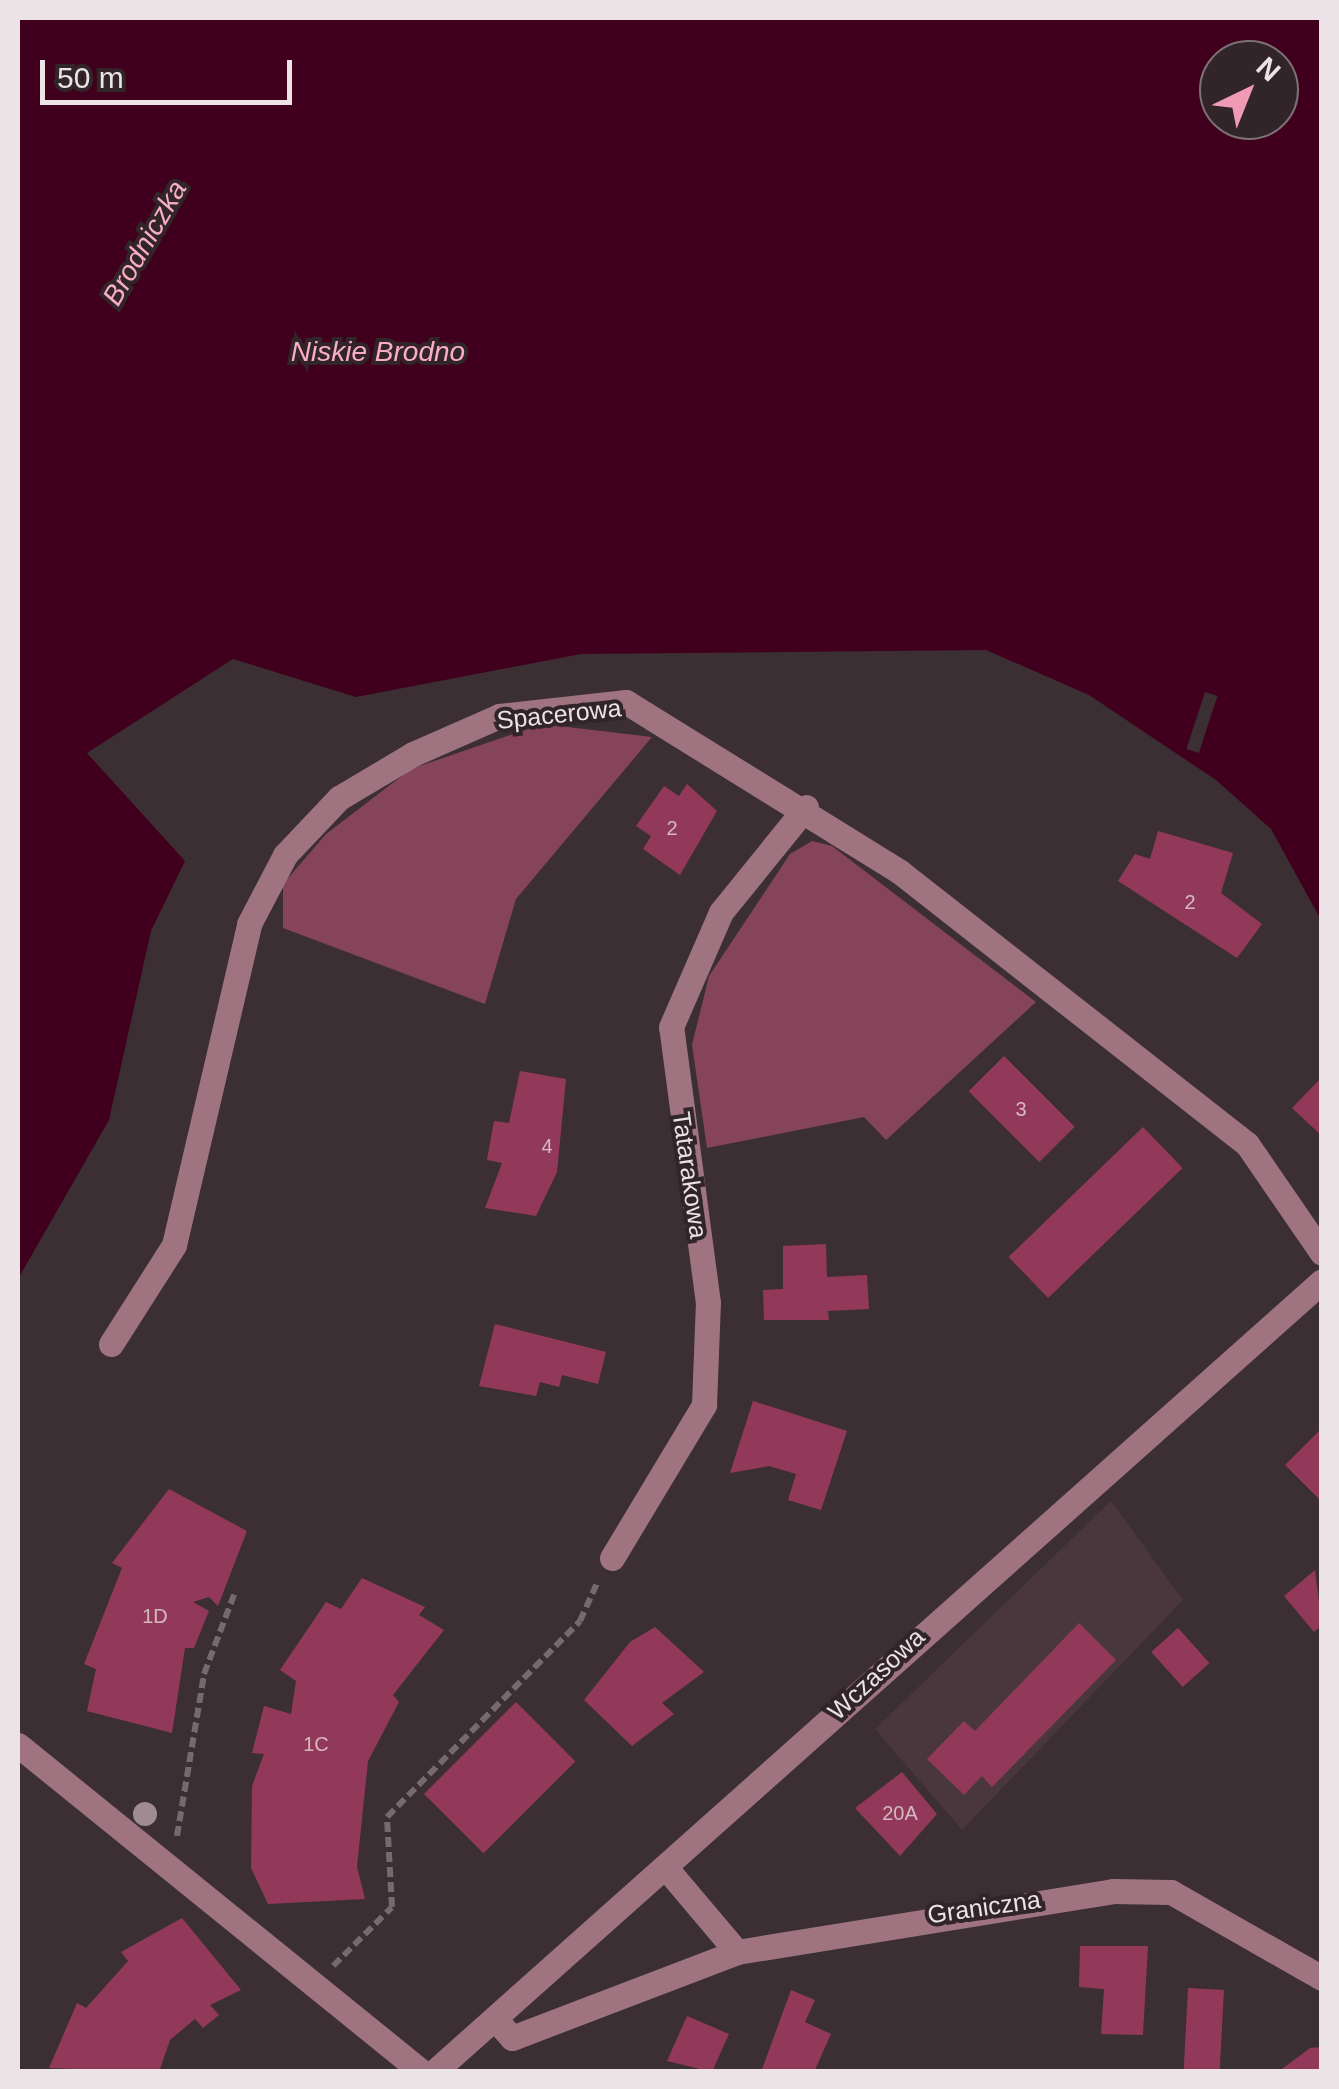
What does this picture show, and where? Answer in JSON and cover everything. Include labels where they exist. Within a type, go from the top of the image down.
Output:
[{"type":"street","name":"Spacerowa","points":[[111,1344],[174,1245],[249,924],[285,855],[340,798],[499,716],[626,702],[806,808],[1247,1144],[1322,1253]]},
{"type":"street","name":"Tatarakowa","points":[[612,1558],[704,1404],[708,1303],[671,1027],[720,912],[806,808]]},
{"type":"street","name":"Wczasowa","points":[[434,2072],[1322,1280]]},
{"type":"street","points":[[24,1760],[172,1867],[318,1981],[422,2072]]},
{"type":"street","points":[[666,1868],[737,1952]]},
{"type":"street","name":"Graniczna","points":[[494,2019],[512,2038],[737,1952],[1022,1900],[1171,1892],[1322,1978]]},
{"type":"path","points":[[318,1981],[392,1907],[386,1817],[580,1621],[612,1558]]},
{"type":"path","points":[[172,1867],[204,1674],[234,1595]]},
{"type":"shaded area","points":[[542,724],[652,737],[516,899],[485,1004],[283,928],[283,884],[326,834],[411,769]]},
{"type":"shaded area","points":[[812,841],[832,846],[1036,1002],[886,1140],[864,1117],[707,1148],[692,1045],[709,976],[790,854]]},
{"type":"shaded area","points":[[1111,1501],[1183,1600],[962,1830],[875,1729]]},
{"type":"water","name":"Niskie Brodno","points":[[18,18],[1321,18],[1321,920],[1271,829],[1216,780],[1089,695],[986,650],[581,654],[356,697],[233,659],[87,753],[185,861],[151,931],[109,1120],[18,1279]]},
{"type":"pier","points":[[1205,692],[1217,696],[1199,753],[1186,749]]},
{"type":"building","points":[[687,784],[717,811],[680,875],[643,849],[651,836],[636,826],[664,786],[679,796]]},
{"type":"building","points":[[1158,831],[1233,853],[1221,893],[1262,924],[1237,958],[1118,881],[1135,854],[1150,859]]},
{"type":"building","points":[[1004,1056],[1075,1127],[1039,1162],[969,1091]]},
{"type":"building","points":[[520,1071],[566,1079],[557,1172],[536,1216],[485,1208],[502,1163],[487,1160],[494,1121],[509,1123]]},
{"type":"building","points":[[1322,1077],[1322,1136],[1292,1108]]},
{"type":"building","points":[[1143,1127],[1183,1168],[1048,1298],[1008,1257]]},
{"type":"building","points":[[826,1244],[827,1277],[867,1275],[869,1309],[828,1311],[829,1320],[764,1320],[763,1290],[783,1289],[783,1246]]},
{"type":"building","points":[[495,1324],[606,1352],[598,1384],[562,1375],[559,1387],[540,1382],[536,1396],[479,1386]]},
{"type":"building","points":[[753,1401],[847,1431],[821,1510],[788,1500],[796,1474],[769,1466],[730,1473]]},
{"type":"building","points":[[1319,1431],[1322,1434],[1322,1502],[1285,1465]]},
{"type":"building","points":[[169,1489],[247,1531],[218,1606],[209,1597],[193,1602],[209,1611],[194,1648],[185,1648],[172,1733],[87,1711],[96,1669],[84,1664],[122,1568],[112,1563]]},
{"type":"building","points":[[1315,1570],[1322,1625],[1314,1632],[1284,1596]]},
{"type":"building","points":[[362,1578],[425,1607],[419,1615],[444,1630],[393,1695],[399,1702],[368,1761],[357,1867],[365,1899],[268,1904],[251,1868],[252,1786],[264,1754],[252,1753],[264,1706],[291,1714],[296,1681],[280,1670],[326,1602],[341,1609]]},
{"type":"building","points":[[1079,1623],[1116,1660],[992,1787],[982,1776],[964,1795],[927,1759],[964,1721],[975,1731]]},
{"type":"building","points":[[655,1627],[704,1672],[662,1703],[674,1714],[632,1746],[584,1700],[630,1642]]},
{"type":"building","points":[[1178,1628],[1209,1663],[1183,1687],[1151,1652]]},
{"type":"building","points":[[516,1702],[575,1761],[483,1853],[424,1794]]},
{"type":"building","points":[[902,1772],[937,1814],[900,1856],[855,1808]]},
{"type":"building","points":[[182,1918],[241,1990],[210,2005],[219,2015],[203,2028],[195,2019],[170,2040],[159,2072],[49,2068],[77,2003],[86,2008],[128,1961],[121,1952]]},
{"type":"building","points":[[1080,1946],[1148,1946],[1143,2035],[1101,2034],[1104,1989],[1079,1987]]},
{"type":"building","points":[[1188,1988],[1224,1990],[1220,2072],[1184,2072]]},
{"type":"building","points":[[791,1990],[815,2000],[805,2022],[831,2034],[814,2072],[761,2072]]},
{"type":"building","points":[[687,2016],[729,2034],[712,2072],[667,2061]]},
{"type":"building","points":[[1322,2047],[1322,2072],[1278,2072],[1310,2048]]},
{"type":"water label","name":"Brodniczka","points":[[145,243]]}]
